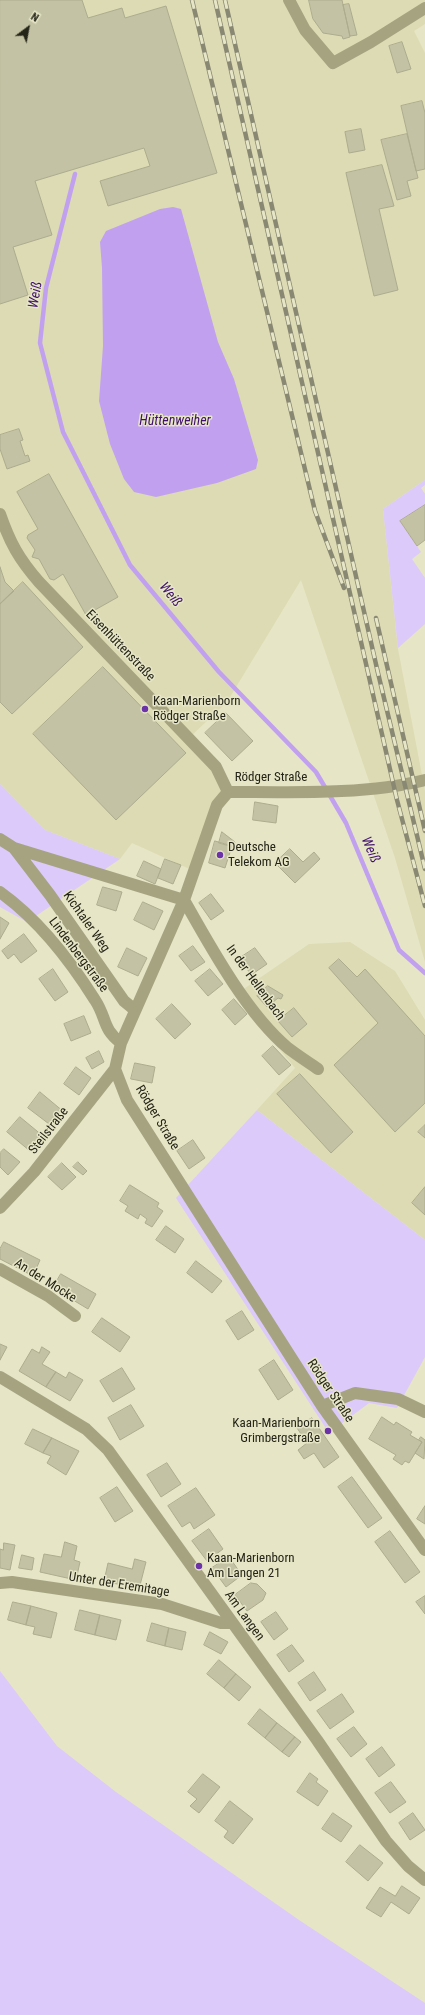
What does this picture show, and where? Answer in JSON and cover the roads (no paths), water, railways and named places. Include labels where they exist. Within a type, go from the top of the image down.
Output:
[{"type":"street","points":[[289,0],[304,30],[333,63],[371,42],[425,8]]},
{"type":"street","name":"Eisenhüttenstraße","points":[[0,514],[7,536],[20,560],[39,582],[216,767],[228,792]]},
{"type":"street","name":"Rödger Straße","points":[[422,780],[401,786],[312,792],[228,792],[216,805],[184,900],[121,1043],[115,1069],[127,1100],[322,1406],[425,1550]]},
{"type":"street","name":"Kichtaler Weg","points":[[0,839],[14,848],[184,900]]},
{"type":"street","name":"Kichtaler Weg","points":[[14,848],[50,894],[124,1001],[135,1010]]},
{"type":"street","name":"Lindenbergstraße","points":[[0,892],[32,918],[66,958],[96,1001],[110,1035],[121,1043]]},
{"type":"street","name":"In der Hellenbach","points":[[184,900],[224,967],[258,1017],[287,1047],[318,1069]]},
{"type":"street","name":"Steilstraße","points":[[0,1208],[34,1172],[115,1069]]},
{"type":"street","name":"An der Mocke","points":[[0,1269],[48,1296],[75,1316]]},
{"type":"street","name":"Am Langen","points":[[0,1377],[86,1429],[108,1450],[313,1734],[386,1841],[408,1866],[425,1880]]},
{"type":"street","points":[[322,1406],[355,1393],[398,1399],[425,1412]]},
{"type":"street","name":"Unter der Eremitage","points":[[0,1583],[12,1582],[162,1604],[221,1623],[232,1623]]},
{"type":"water","name":"Hüttenweiher","points":[[173,207],[181,209],[218,342],[234,379],[258,460],[256,469],[217,483],[156,497],[134,492],[124,479],[110,444],[99,401],[103,346],[102,268],[100,242],[106,231],[160,209]]},
{"type":"waterway","name":"Weiß","points":[[75,174],[46,288],[40,343],[63,432],[130,565],[219,672],[316,772],[346,823],[399,950],[425,973]]},
{"type":"railway","points":[[192,0],[315,511],[344,588]]},
{"type":"railway","points":[[215,0],[397,800],[425,906]]},
{"type":"railway","points":[[225,0],[378,673],[425,869]]},
{"type":"railway","points":[[376,618],[425,831]]},
{"type":"place","name":"Kaan-Marienborn Rödger Straße","points":[[145,709]]},
{"type":"place","name":"Deutsche Telekom AG","points":[[220,855]]},
{"type":"place","name":"Kaan-Marienborn Grimbergstraße","points":[[328,1431]]},
{"type":"place","name":"Kaan-Marienborn Am Langen 21","points":[[199,1566]]}]
